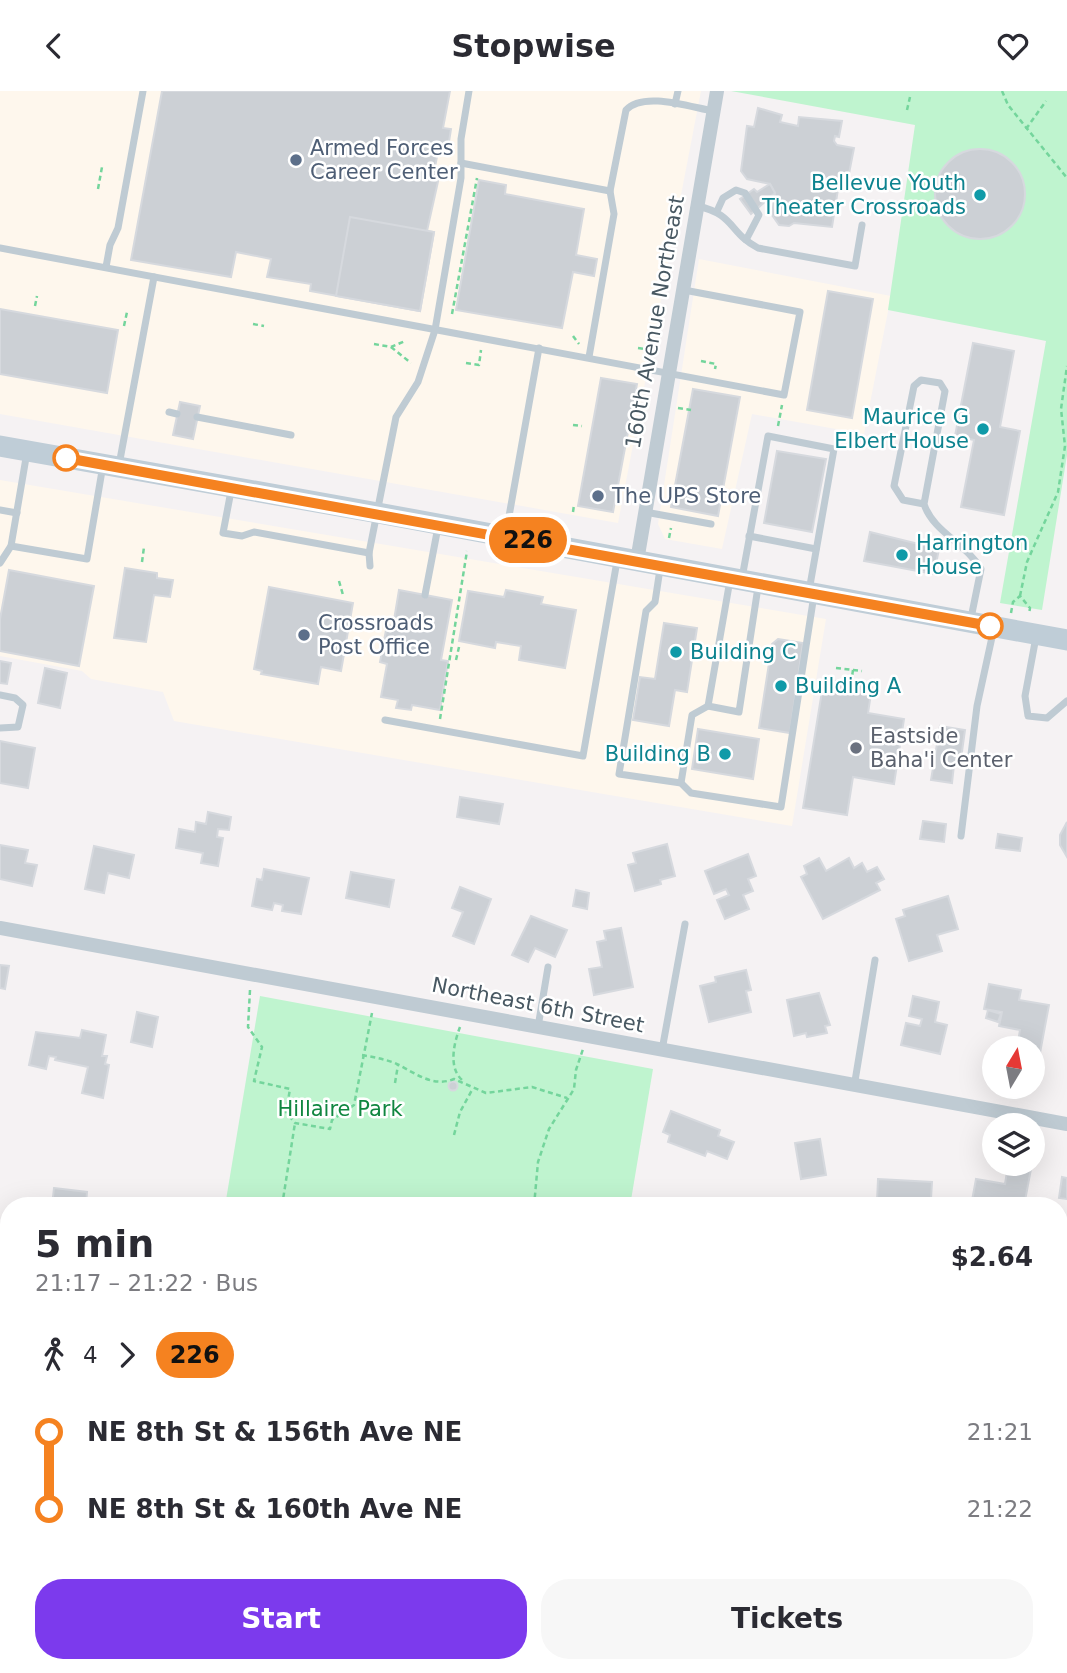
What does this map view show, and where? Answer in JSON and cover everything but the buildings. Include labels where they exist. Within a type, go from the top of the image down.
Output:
[{"type":"main road","points":[[0,446],[970,622],[1003,620],[1032,626],[1067,640]]},
{"type":"street","name":"160th Avenue Northeast","points":[[627,559],[644,512],[717,91]]},
{"type":"street","name":"Northeast 6th Street","points":[[0,928],[1067,1124]]},
{"type":"lane","points":[[106,267],[110,245],[118,228],[143,91]]},
{"type":"lane","points":[[370,566],[369,553],[396,417],[418,382],[435,330],[461,178],[469,91]]},
{"type":"lane","points":[[675,104],[678,91]]},
{"type":"lane","points":[[589,357],[614,214],[610,191],[626,110],[642,99],[713,111]]},
{"type":"lane","points":[[461,163],[610,191]]},
{"type":"lane","points":[[718,209],[728,193],[736,190],[745,193],[759,215],[746,240]]},
{"type":"lane","points":[[696,206],[718,209],[746,240],[758,248],[855,266],[862,225]]},
{"type":"lane","points":[[0,248],[784,395],[800,312],[682,289]]},
{"type":"lane","points":[[11,546],[87,559],[155,277]]},
{"type":"lane","points":[[505,536],[539,348]]},
{"type":"lane","points":[[924,504],[903,500],[894,486],[914,386],[921,380],[940,383],[945,391],[924,504],[928,517],[973,556],[981,569],[970,622]]},
{"type":"lane","points":[[197,418],[292,435]]},
{"type":"lane","points":[[661,565],[655,602],[646,611],[619,774],[681,783],[691,793],[780,807],[816,549],[834,449],[768,436],[749,536],[744,580],[739,712],[708,706],[692,715],[681,783]]},
{"type":"lane","points":[[0,563],[11,546],[27,451]]},
{"type":"lane","points":[[232,487],[223,533],[242,536],[254,532],[369,553]]},
{"type":"lane","points":[[0,510],[17,513]]},
{"type":"lane","points":[[644,512],[711,524]]},
{"type":"lane","points":[[425,595],[438,524]]},
{"type":"lane","points":[[749,536],[816,549]]},
{"type":"lane","points":[[385,720],[583,756],[627,559]]},
{"type":"lane","points":[[708,706],[744,580]]},
{"type":"lane","points":[[961,836],[977,706],[1003,620]]},
{"type":"lane","points":[[1032,626],[1025,696],[1028,716],[1047,718],[1067,701]]},
{"type":"lane","points":[[0,695],[15,698],[23,705],[18,727],[0,727]]},
{"type":"lane","points":[[662,1050],[685,924]]},
{"type":"lane","points":[[855,1087],[875,960]]},
{"type":"lane","points":[[538,1027],[548,967]]},
{"type":"path","points":[[1002,91],[1007,106],[1067,178]]},
{"type":"path","points":[[907,110],[910,97]]},
{"type":"path","points":[[1026,128],[1046,101]]},
{"type":"path","points":[[98,190],[102,167]]},
{"type":"path","points":[[452,314],[475,179],[483,176]]},
{"type":"path","points":[[35,306],[37,296]]},
{"type":"path","points":[[124,326],[127,312]]},
{"type":"path","points":[[253,324],[264,326]]},
{"type":"path","points":[[391,347],[405,341]]},
{"type":"path","points":[[374,344],[391,347],[411,363]]},
{"type":"path","points":[[638,348],[671,353]]},
{"type":"path","points":[[466,363],[479,365],[482,349]]},
{"type":"path","points":[[701,361],[716,364],[714,376]]},
{"type":"path","points":[[1003,620],[1013,602],[1020,596],[1027,562],[1058,492],[1065,446],[1060,408],[1067,366]]},
{"type":"path","points":[[674,407],[691,410]]},
{"type":"path","points":[[779,422],[782,407]]},
{"type":"path","points":[[573,425],[582,426]]},
{"type":"path","points":[[573,512],[574,505]]},
{"type":"path","points":[[669,538],[672,525]]},
{"type":"path","points":[[142,562],[144,547]]},
{"type":"path","points":[[438,730],[467,551]]},
{"type":"path","points":[[339,581],[343,595]]},
{"type":"path","points":[[1020,596],[1030,608],[1032,626]]},
{"type":"path","points":[[456,660],[459,647]]},
{"type":"path","points":[[836,668],[862,671]]},
{"type":"path","points":[[851,683],[853,670]]},
{"type":"path","points":[[252,974],[248,1027],[262,1048],[254,1081],[290,1089],[286,1112],[295,1123],[330,1129],[332,1120],[354,1105],[375,996]]},
{"type":"path","points":[[463,1012],[453,1058],[456,1075],[472,1089],[486,1093],[532,1087],[567,1098]]},
{"type":"path","points":[[535,1197],[538,1162],[549,1129],[574,1089],[576,1070],[583,1053]]},
{"type":"path","points":[[362,1055],[398,1065],[421,1079],[447,1082],[454,1079],[464,1082]]},
{"type":"path","points":[[395,1083],[398,1065]]},
{"type":"path","points":[[454,1135],[460,1112],[472,1089]]},
{"type":"path","points":[[283,1197],[295,1123]]},
{"type":"path","points":[[317,1133],[318,1127]]},
{"type":"shaded area","points":[[0,91],[701,91],[618,523],[0,414]]},
{"type":"shaded area","points":[[699,259],[891,296],[864,434],[752,414],[722,549],[665,539],[658,524]]},
{"type":"shaded area","points":[[0,480],[826,619],[792,826],[174,721],[163,692],[91,679],[82,671],[0,656]]},
{"type":"green space","points":[[731,91],[1067,91],[1067,455],[1042,610],[1000,603],[1046,341],[888,310],[915,125]]},
{"type":"green space","name":"Hillaire Park","points":[[260,996],[653,1069],[632,1197],[226,1197]]},
{"type":"bus line","name":"226","points":[[66,458],[990,626]]},
{"type":"place","name":"Armed Forces Career Center","points":[[296,160]]},
{"type":"place","name":"Bellevue Youth Theater Crossroads","points":[[980,195]]},
{"type":"place","name":"Maurice G Elbert House","points":[[983,429]]},
{"type":"place","name":"The UPS Store","points":[[598,496]]},
{"type":"place","name":"Harrington House","points":[[902,555]]},
{"type":"place","name":"Crossroads Post Office","points":[[304,635]]},
{"type":"place","name":"Building C","points":[[676,652]]},
{"type":"place","name":"Building A","points":[[781,686]]},
{"type":"place","name":"Eastside Baha'i Center","points":[[856,748]]},
{"type":"place","name":"Building B","points":[[725,754]]}]
